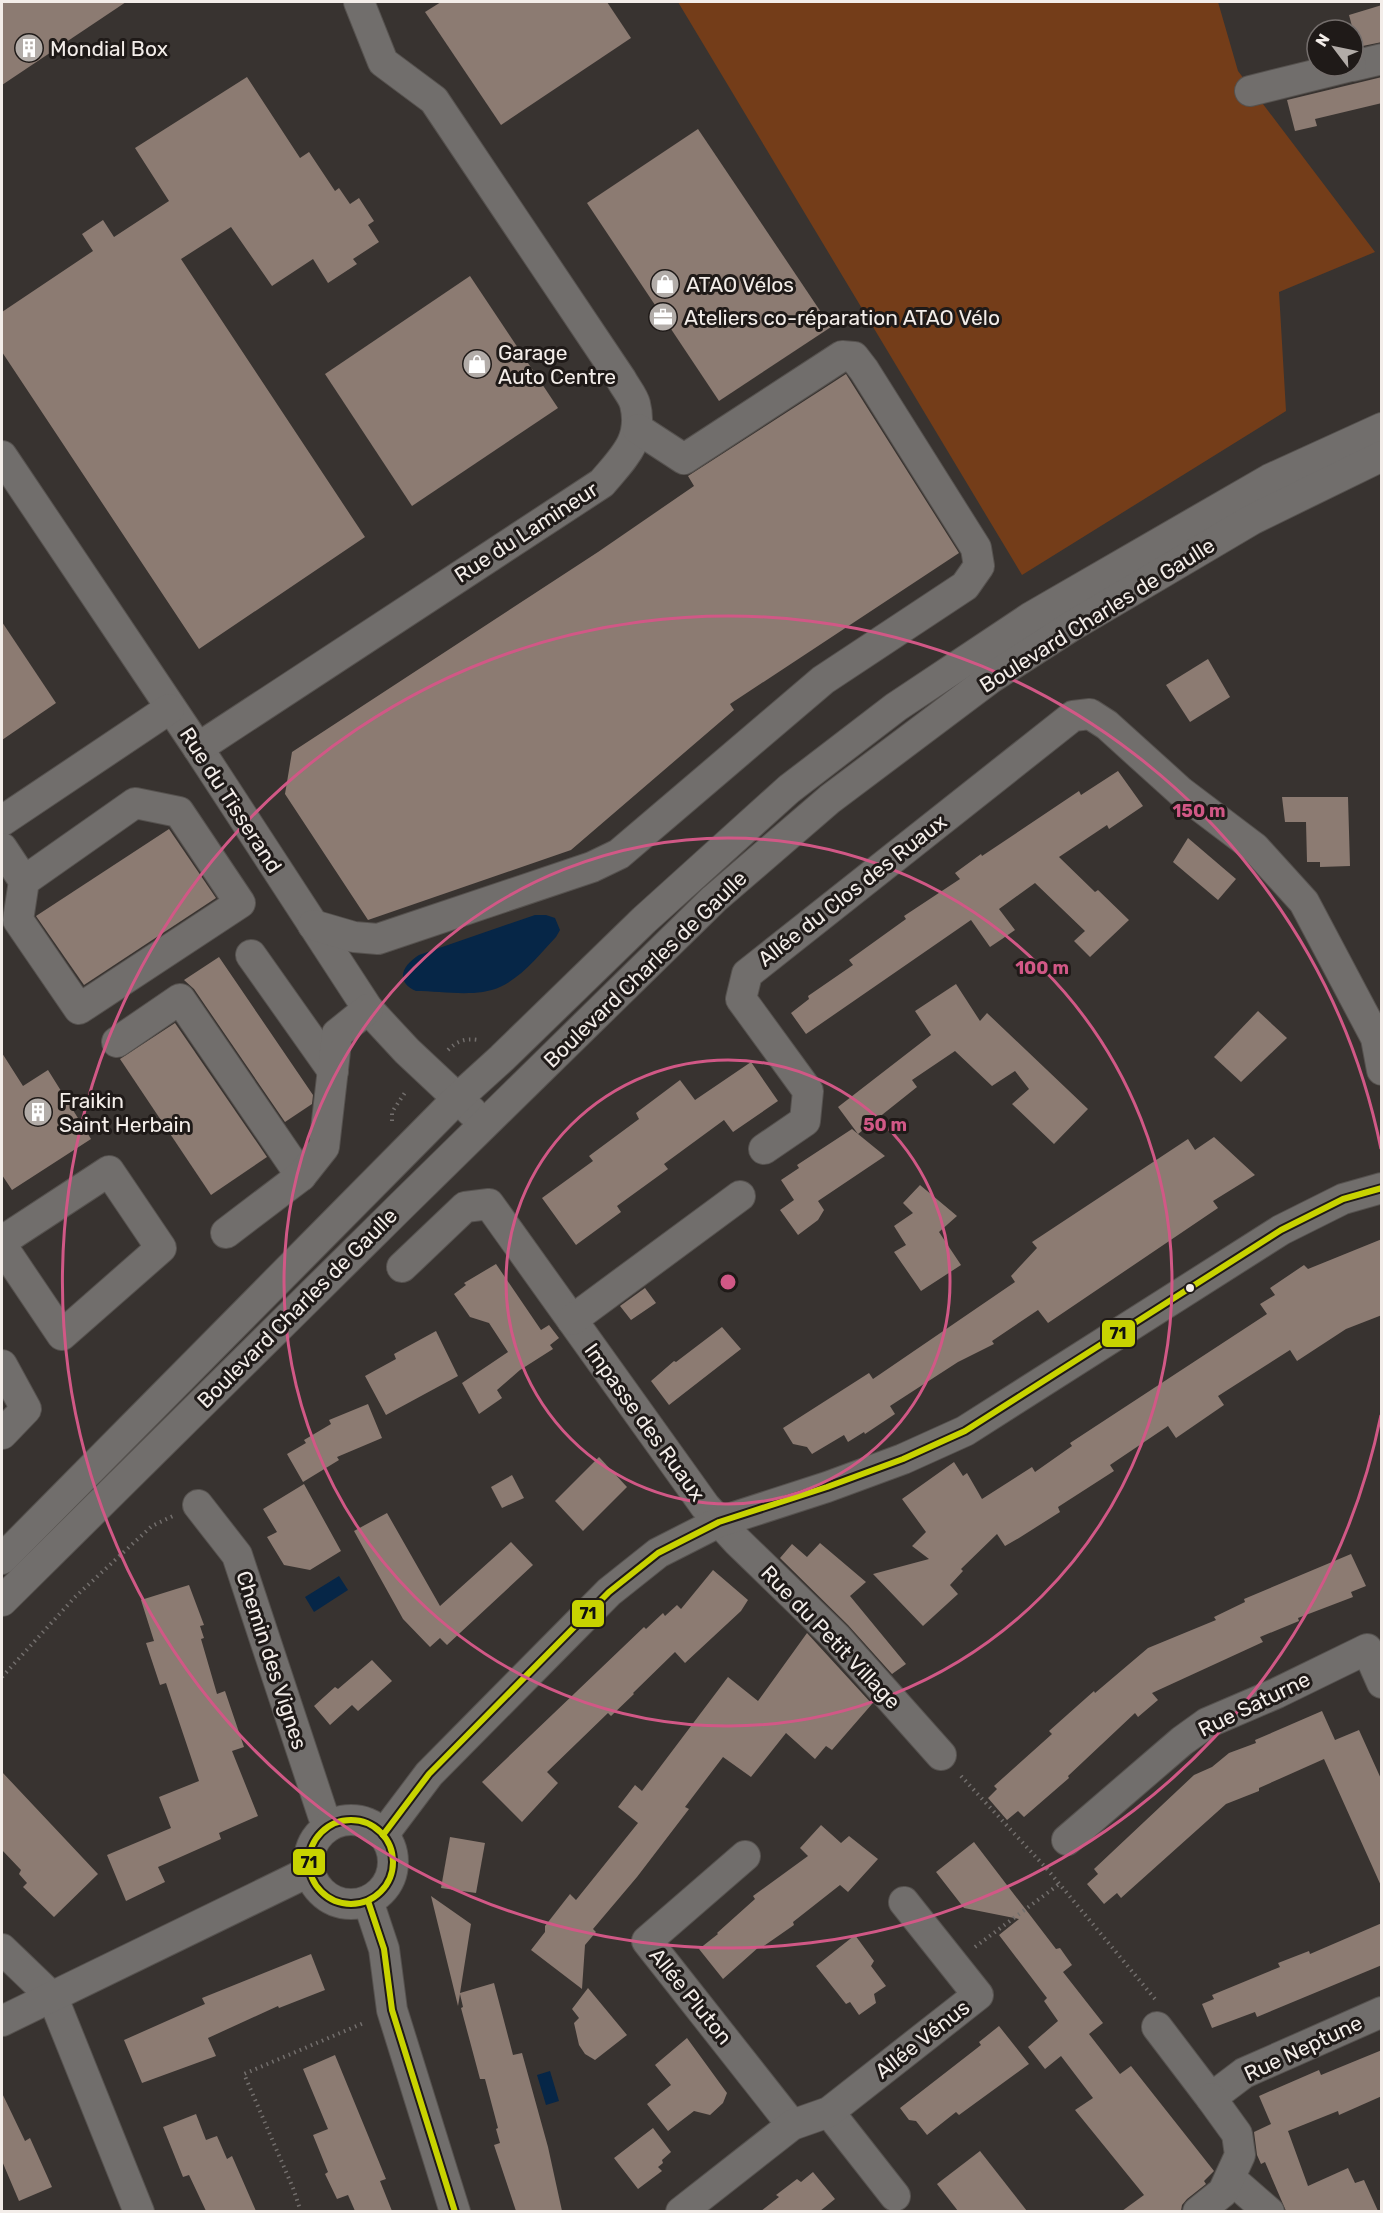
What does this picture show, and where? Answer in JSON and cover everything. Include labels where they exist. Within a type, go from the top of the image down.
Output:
[{"type":"street","points":[[313,925],[354,937],[378,939],[592,867],[619,854],[823,680],[965,586],[979,566],[976,548],[854,357],[842,357],[684,459],[638,429],[635,402],[434,100],[384,62],[359,2]]},
{"type":"street","points":[[1365,63],[1382,59]]},
{"type":"street","points":[[1250,91],[1305,78]]},
{"type":"street","name":"Boulevard Charles de Gaulle","points":[[2,1559],[458,1098],[644,920],[789,789],[896,707],[1030,617],[1270,479],[1382,428]]},
{"type":"street","name":"Rue du Lamineur","points":[[198,748],[602,483],[631,447],[638,429]]},
{"type":"street","name":"Rue du Tisserand","points":[[2,456],[169,709],[198,748],[368,1009],[407,1051],[484,1125]]},
{"type":"street","name":"Boulevard Charles de Gaulle","points":[[2,1601],[714,899],[830,799],[991,678],[1070,627],[1253,519],[1382,456]]},
{"type":"street","points":[[2,821],[169,709]]},
{"type":"street","name":"Allée du Clos des Ruaux","points":[[764,1149],[805,1121],[808,1091],[741,999],[747,974],[1073,716],[1090,714],[1107,725],[1181,792],[1255,848],[1304,902],[1376,1038],[1382,1070]]},
{"type":"street","points":[[2,848],[24,881],[18,920],[79,1010],[240,903],[179,812],[135,803],[24,881]]},
{"type":"street","points":[[251,955],[333,1071]]},
{"type":"street","points":[[117,1042],[180,999],[302,1176]]},
{"type":"street","points":[[226,1233],[302,1176],[324,1147],[337,1034],[368,1009]]},
{"type":"street","points":[[2,1241],[109,1172],[161,1248],[62,1335],[2,1246]]},
{"type":"street","points":[[383,1835],[429,1774],[609,1592],[658,1553],[719,1522],[870,1471],[965,1431],[1281,1230],[1343,1199],[1382,1188]]},
{"type":"street","name":"Impasse des Ruaux","points":[[572,1320],[740,1196]]},
{"type":"street","name":"Impasse des Ruaux","points":[[402,1267],[465,1207],[489,1204],[719,1522]]},
{"type":"street","points":[[2,1365],[26,1409],[2,1434]]},
{"type":"street","name":"Chemin des Vignes","points":[[198,1505],[237,1555],[323,1815],[329,1826]]},
{"type":"street","name":"Rue du Petit Village","points":[[719,1522],[836,1637],[941,1755]]},
{"type":"street","name":"Rue Saturne","points":[[1067,1840],[1182,1741],[1207,1723],[1278,1693],[1374,1645],[1382,1683]]},
{"type":"street","points":[[350,1819],[366,1822],[380,1830],[383,1835],[390,1844],[394,1860],[391,1876],[382,1891],[368,1900],[355,1904],[336,1902],[322,1893],[312,1879],[308,1865],[311,1847],[319,1833],[334,1823],[350,1819]]},
{"type":"street","name":"Allée Pluton","points":[[745,1856],[647,1941],[810,2119]]},
{"type":"street","points":[[2,2021],[298,1877],[311,1873]]},
{"type":"street","points":[[368,1900],[384,1949],[392,2010],[455,2211]]},
{"type":"street","name":"Allée Vénus","points":[[810,2119],[978,1995],[904,1902]]},
{"type":"street","points":[[2,1949],[53,1998],[140,2211]]},
{"type":"street","name":"Rue Neptune","points":[[1211,2098],[1244,2073],[1382,2012]]},
{"type":"street","points":[[1157,2027],[1237,2134],[1240,2155],[1223,2192],[1198,2211]]},
{"type":"street","points":[[681,2211],[810,2119],[902,2205]]},
{"type":"street","points":[[1230,2178],[1269,2211]]},
{"type":"path","points":[[445,1053],[456,1042],[471,1039],[485,1041]]},
{"type":"path","points":[[392,1129],[392,1112],[409,1087]]},
{"type":"path","points":[[2,1677],[75,1597],[152,1526],[198,1505]]},
{"type":"path","points":[[941,1755],[1047,1869],[1058,1885],[1165,2010],[1157,2027]]},
{"type":"path","points":[[953,1964],[1058,1885]]},
{"type":"path","points":[[301,2211],[244,2074],[392,2010]]},
{"type":"shaded area","points":[[678,2],[1218,2],[1238,71],[1375,252],[1279,292],[1286,411],[1022,575]]},
{"type":"water","points":[[535,915],[555,918],[560,930],[530,965],[508,983],[480,992],[448,993],[416,991],[405,983],[403,973],[405,968],[419,955]]},
{"type":"water","points":[[339,1576],[348,1590],[314,1612],[305,1597]]},
{"type":"water","points":[[550,2071],[559,2101],[546,2105],[537,2075]]},
{"type":"building","name":"Mondial Box","points":[[2,2],[126,2],[2,85]]},
{"type":"building","points":[[441,2],[607,2],[631,38],[501,125],[425,12]]},
{"type":"building","points":[[1382,5],[1382,42],[1365,46],[1365,18],[1350,18],[1349,15]]},
{"type":"building","points":[[247,77],[300,158],[309,152],[335,191],[339,188],[350,204],[359,198],[374,221],[368,225],[379,242],[353,259],[357,264],[328,283],[313,259],[272,286],[231,227],[181,259],[365,537],[199,649],[2,352],[2,312],[93,251],[82,234],[103,220],[114,237],[169,201],[135,148]]},
{"type":"building","points":[[1382,77],[1382,103],[1315,119],[1317,126],[1295,131],[1287,100]]},
{"type":"building","points":[[698,129],[831,327],[719,401],[587,203]]},
{"type":"building","points":[[470,276],[558,408],[412,506],[325,374]]},
{"type":"building","points":[[846,374],[959,553],[730,704],[734,710],[571,850],[368,920],[285,794],[292,752],[598,552],[694,486],[688,476]]},
{"type":"building","points":[[2,622],[56,703],[2,740]]},
{"type":"building","points":[[1208,659],[1230,697],[1190,722],[1166,685]]},
{"type":"building","points":[[1118,771],[1143,806],[1109,829],[1107,825],[1059,857],[1095,892],[1098,890],[1129,920],[1090,957],[1074,941],[1085,931],[1035,883],[999,909],[1015,930],[990,947],[971,920],[806,1034],[791,1013],[809,999],[808,996],[853,965],[849,960],[906,919],[904,916],[960,879],[955,873],[981,854],[982,856],[1079,791],[1081,795]]},
{"type":"building","points":[[1282,797],[1348,797],[1350,866],[1320,867],[1320,862],[1307,862],[1306,822],[1285,822]]},
{"type":"building","points":[[169,829],[216,898],[84,985],[36,916]]},
{"type":"building","points":[[1188,838],[1236,879],[1218,900],[1173,862]]},
{"type":"building","points":[[219,957],[313,1095],[312,1104],[285,1122],[194,989],[184,980]]},
{"type":"building","points":[[956,984],[980,1021],[987,1013],[1088,1109],[1054,1144],[1012,1104],[1029,1089],[1015,1071],[992,1086],[955,1051],[912,1080],[917,1087],[858,1134],[838,1107],[931,1035],[915,1011]]},
{"type":"building","points":[[1258,1011],[1287,1038],[1241,1082],[1214,1057]]},
{"type":"building","points":[[175,1023],[267,1157],[211,1195],[120,1059]]},
{"type":"building","name":"Fraikin Saint Herbain","points":[[2,1053],[23,1086],[48,1070],[91,1139],[12,1190],[2,1175]]},
{"type":"building","points":[[751,1062],[778,1101],[733,1132],[724,1120],[664,1164],[668,1169],[617,1206],[621,1212],[576,1245],[542,1198],[593,1161],[589,1156],[639,1119],[636,1113],[680,1080],[695,1100]]},
{"type":"building","points":[[852,1129],[885,1156],[818,1201],[824,1210],[818,1220],[798,1235],[780,1210],[794,1200],[781,1180],[799,1168],[797,1165]]},
{"type":"building","points":[[1214,1137],[1255,1175],[1213,1201],[1218,1208],[1048,1323],[1038,1310],[992,1341],[994,1344],[958,1362],[890,1406],[895,1414],[865,1434],[864,1432],[848,1442],[844,1435],[812,1454],[807,1447],[793,1444],[783,1428],[869,1373],[873,1379],[1015,1282],[1011,1276],[1037,1248],[1032,1242],[1188,1139],[1195,1150]]},
{"type":"building","points":[[920,1185],[957,1216],[939,1232],[961,1265],[921,1291],[894,1252],[906,1245],[894,1226],[913,1213],[903,1203]]},
{"type":"building","points":[[1382,1239],[1382,1315],[1346,1329],[1297,1361],[1290,1350],[1218,1396],[1224,1405],[1176,1438],[1168,1426],[1110,1465],[1114,1471],[1058,1507],[1060,1512],[1019,1538],[1005,1546],[997,1534],[961,1569],[963,1571],[950,1585],[958,1594],[923,1626],[873,1574],[929,1559],[912,1546],[926,1532],[902,1499],[954,1462],[963,1476],[967,1473],[982,1499],[1032,1467],[1035,1472],[1072,1446],[1070,1443],[1267,1314],[1260,1304],[1275,1295],[1270,1288],[1304,1265],[1308,1269]]},
{"type":"building","points":[[496,1264],[541,1330],[549,1325],[559,1338],[550,1345],[553,1349],[520,1370],[497,1390],[502,1398],[479,1414],[462,1383],[508,1352],[489,1323],[470,1317],[454,1294],[466,1285],[464,1283]]},
{"type":"building","points":[[645,1288],[656,1303],[631,1320],[620,1306]]},
{"type":"building","points":[[722,1327],[741,1349],[669,1405],[651,1381],[674,1361],[676,1362]]},
{"type":"building","points":[[436,1331],[458,1376],[386,1415],[365,1376],[396,1359],[394,1354]]},
{"type":"building","points":[[368,1404],[382,1438],[337,1457],[339,1460],[303,1482],[287,1454],[306,1443],[304,1440],[331,1424],[329,1420]]},
{"type":"building","points":[[599,1457],[627,1487],[583,1531],[555,1501]]},
{"type":"building","points":[[512,1475],[524,1498],[502,1508],[491,1487]]},
{"type":"building","points":[[304,1484],[341,1551],[310,1570],[284,1565],[267,1537],[277,1532],[263,1509]]},
{"type":"building","points":[[387,1513],[440,1606],[511,1542],[533,1565],[447,1645],[440,1638],[430,1647],[403,1619],[354,1531]]},
{"type":"building","points":[[820,1543],[866,1582],[850,1596],[906,1664],[892,1674],[848,1625],[780,1558],[792,1544],[807,1557]]},
{"type":"building","points":[[1351,1554],[1366,1586],[1351,1592],[1353,1597],[1298,1618],[1299,1621],[1260,1637],[1263,1642],[1152,1693],[1158,1700],[1138,1717],[1135,1713],[1068,1776],[1069,1778],[1024,1817],[1018,1811],[1007,1820],[988,1798],[997,1789],[994,1786],[1052,1734],[1049,1731],[1148,1648],[1216,1620],[1214,1617],[1245,1602],[1244,1599]]},
{"type":"building","points":[[713,1570],[748,1600],[741,1611],[685,1663],[675,1652],[611,1716],[608,1713],[547,1772],[558,1783],[522,1822],[482,1782],[644,1627],[646,1629],[663,1613],[665,1616],[677,1605],[681,1609]]},
{"type":"building","points":[[189,1585],[204,1625],[200,1626],[204,1638],[201,1639],[217,1694],[225,1691],[244,1747],[232,1751],[258,1816],[219,1833],[221,1839],[158,1867],[165,1882],[126,1901],[107,1855],[171,1828],[159,1797],[199,1781],[166,1683],[160,1685],[146,1643],[154,1641],[141,1600]]},
{"type":"building","points":[[807,1633],[872,1704],[832,1750],[826,1746],[815,1759],[786,1733],[751,1777],[723,1757],[685,1807],[689,1809],[637,1877],[593,1929],[596,1932],[585,1945],[582,1989],[531,1950],[545,1932],[545,1926],[570,1894],[576,1900],[638,1823],[618,1807],[635,1785],[642,1791],[728,1677],[758,1701]]},
{"type":"building","points":[[372,1660],[392,1681],[358,1711],[352,1705],[330,1725],[314,1706],[335,1687],[338,1689]]},
{"type":"building","points":[[1322,1711],[1335,1740],[1359,1730],[1382,1781],[1382,1888],[1324,1759],[1259,1788],[1259,1791],[1226,1804],[1121,1898],[1117,1893],[1104,1904],[1087,1884],[1098,1874],[1094,1869],[1194,1775],[1212,1767],[1229,1753],[1256,1743],[1255,1740]]},
{"type":"building","points":[[2,1772],[98,1874],[54,1917],[23,1887],[27,1883],[19,1874],[21,1870],[2,1850]]},
{"type":"building","points":[[821,1825],[841,1843],[849,1836],[878,1859],[848,1892],[840,1885],[793,1922],[794,1925],[761,1948],[760,1946],[723,1979],[699,1949],[755,1899],[753,1896],[808,1856],[800,1848]]},
{"type":"building","points":[[450,1837],[485,1843],[476,1893],[441,1888]]},
{"type":"building","points":[[974,1842],[1056,1949],[1060,1948],[1072,1965],[1063,1972],[1103,2023],[1089,2034],[1120,2074],[1131,2066],[1214,2171],[1204,2181],[1206,2184],[1182,2205],[1181,2211],[1122,2211],[1144,2195],[1075,2110],[1093,2098],[1061,2056],[1045,2069],[1028,2047],[1058,2021],[1044,2001],[1047,1998],[999,1935],[1019,1919],[964,1908],[936,1872]]},
{"type":"building","points":[[431,1896],[471,1924],[460,1993],[494,1983],[513,2055],[522,2053],[548,2147],[562,2211],[516,2211],[494,2145],[500,2143],[496,2129],[498,2128],[485,2079],[480,2079],[461,2008],[463,2007],[460,1994],[458,2006]]},
{"type":"building","points":[[1382,1923],[1382,1965],[1257,2017],[1255,2012],[1212,2028],[1202,2004],[1214,1999],[1212,1995],[1280,1967],[1278,1963],[1309,1951],[1310,1954]]},
{"type":"building","points":[[855,1935],[874,1961],[871,1966],[886,1986],[874,1994],[876,2003],[859,2015],[850,2002],[846,2004],[816,1966]]},
{"type":"building","points":[[311,1954],[325,1990],[279,2008],[278,2006],[208,2038],[216,2056],[142,2083],[124,2040],[205,2004],[202,1998]]},
{"type":"building","points":[[588,1988],[627,2035],[595,2060],[585,2054],[579,2045],[574,2023],[579,2018],[572,2009]]},
{"type":"building","points":[[999,2026],[1029,2064],[959,2115],[956,2112],[927,2135],[916,2121],[909,2120],[900,2108],[981,2045],[979,2042]]},
{"type":"building","points":[[687,2038],[727,2093],[723,2103],[710,2115],[694,2111],[668,2131],[647,2104],[671,2085],[655,2065]]},
{"type":"building","points":[[1382,2050],[1382,2096],[1339,2115],[1338,2111],[1288,2131],[1308,2186],[1348,2168],[1355,2183],[1364,2180],[1378,2211],[1286,2211],[1265,2162],[1261,2164],[1257,2155],[1254,2132],[1271,2124],[1259,2096],[1319,2070],[1321,2075]]},
{"type":"building","points":[[335,2055],[386,2179],[380,2181],[392,2211],[355,2211],[348,2195],[337,2199],[325,2174],[328,2172],[313,2135],[328,2129],[303,2069]]},
{"type":"building","points":[[2,2093],[25,2141],[30,2138],[52,2187],[19,2201],[2,2161]]},
{"type":"building","points":[[196,2114],[206,2140],[217,2136],[227,2159],[232,2156],[256,2211],[206,2211],[189,2175],[183,2177],[163,2127]]},
{"type":"building","points":[[653,2128],[671,2152],[658,2167],[662,2171],[638,2189],[614,2158]]},
{"type":"building","points":[[980,2151],[1027,2211],[958,2211],[937,2184]]},
{"type":"building","points":[[813,2172],[835,2199],[820,2211],[761,2211],[779,2197],[776,2195],[797,2179],[801,2182]]},
{"type":"transit line","name":"71","points":[[383,1835],[429,1774],[609,1592],[658,1553],[719,1522],[827,1487],[903,1459],[965,1431],[1281,1230],[1343,1199],[1382,1188]]},
{"type":"transit line","name":"71","points":[[351,1820],[367,1823],[381,1832],[390,1846],[393,1862],[390,1878],[381,1892],[367,1901],[351,1904],[335,1901],[321,1892],[312,1878],[309,1862],[312,1846],[321,1832],[335,1823],[351,1820]]},
{"type":"transit line","name":"71","points":[[368,1901],[384,1949],[392,2010],[455,2212]]},
{"type":"place","name":"Mondial Box","points":[[29,48]]},
{"type":"place","name":"ATAO Vélos","points":[[665,284]]},
{"type":"place","name":"Ateliers co-réparation ATAO Vélo","points":[[663,317]]},
{"type":"place","name":"Garage Auto Centre","points":[[477,364]]},
{"type":"place","name":"Fraikin Saint Herbain","points":[[38,1112]]}]
